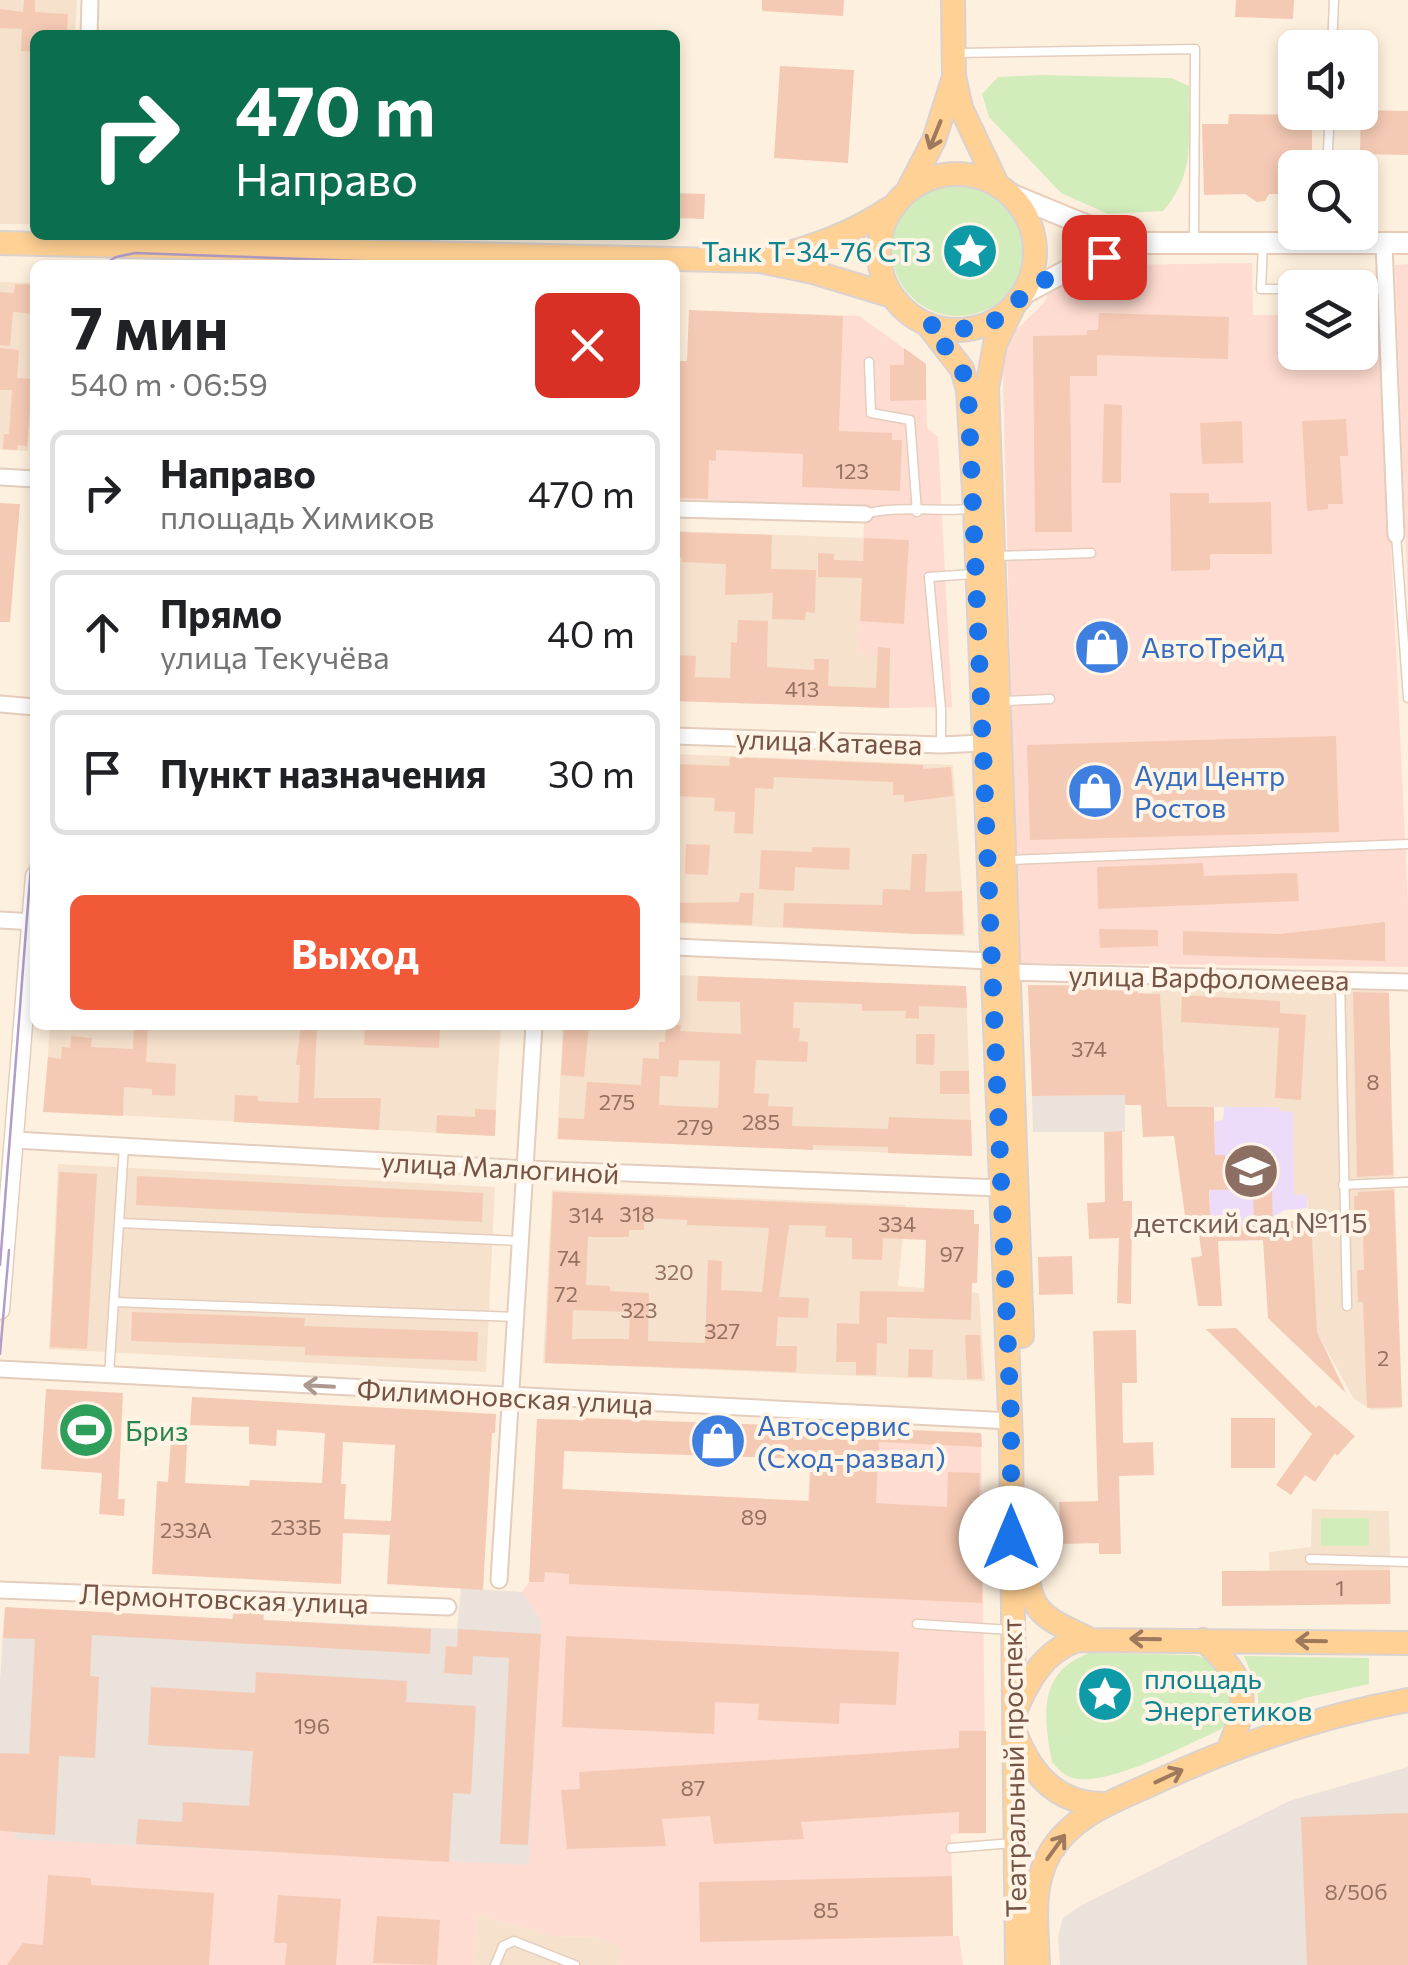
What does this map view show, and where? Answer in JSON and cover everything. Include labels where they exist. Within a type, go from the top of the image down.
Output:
[{"type":"main road","points":[[953,0],[954,64],[970,132],[1004,190],[1031,224],[1036,244],[1034,268],[1018,301]]},
{"type":"main road","points":[[889,295],[879,254],[883,226],[934,140],[954,64]]},
{"type":"main road","points":[[760,261],[808,249],[861,228],[932,178],[954,174],[987,180],[1100,231],[1141,243],[1278,243]]},
{"type":"main road","points":[[0,242],[79,248],[505,260]]},
{"type":"main road","points":[[680,261],[760,261],[813,272],[889,295],[928,324],[969,330],[991,323],[1068,270],[1141,243]]},
{"type":"main road","points":[[1378,243],[1408,243]]},
{"type":"main road","name":"Театральный проспект","points":[[1018,301],[996,344],[986,388],[984,743],[1026,1440],[1027,1587],[1034,1604],[1048,1618],[1088,1638]]},
{"type":"main road","name":"Театральный проспект","points":[[928,324],[962,369],[968,390],[975,508],[999,702],[1006,860],[1000,966],[1000,1188],[1011,1420],[1016,1965]]},
{"type":"main road","points":[[1408,1643],[1088,1638],[1068,1643],[1048,1656],[1034,1675],[1012,1722],[1027,1758],[1049,1787],[1083,1803],[1109,1804],[1229,1748],[1334,1714],[1408,1700]]},
{"type":"main road","points":[[1204,1640],[1226,1660],[1242,1698],[1243,1715],[1229,1748]]},
{"type":"main road","name":"Театральный проспект","points":[[1038,1965],[1036,1895],[1044,1865],[1072,1827],[1109,1804]]},
{"type":"street","points":[[89,30],[90,0]]},
{"type":"street","points":[[1384,244],[1396,534]]},
{"type":"street","points":[[0,477],[30,479]]},
{"type":"street","points":[[680,509],[866,514]]},
{"type":"street","points":[[0,704],[30,707]]},
{"type":"street","name":"улица Катаева","points":[[680,736],[984,743]]},
{"type":"street","points":[[0,920],[30,922]]},
{"type":"street","name":"улица Варфоломеева","points":[[680,947],[1000,966],[1408,982]]},
{"type":"street","points":[[0,1310],[8,1140],[30,956]]},
{"type":"street","points":[[499,1580],[534,1030]]},
{"type":"street","name":"улица Малюгиной","points":[[8,1140],[526,1169],[1000,1188]]},
{"type":"street","name":"Филимоновская улица","points":[[0,1369],[1011,1420]]},
{"type":"street","name":"Лермонтовская улица","points":[[0,1590],[448,1606]]},
{"type":"lane","points":[[1333,30],[1334,0]]},
{"type":"lane","points":[[954,64],[1195,49],[1194,243]]},
{"type":"lane","points":[[1263,244],[1261,288],[1278,288]]},
{"type":"lane","points":[[1378,290],[1386,290]]},
{"type":"lane","points":[[869,362],[871,413],[910,420],[917,512]]},
{"type":"lane","points":[[866,514],[884,509],[917,512],[975,508]]},
{"type":"lane","points":[[1396,534],[1408,698]]},
{"type":"lane","points":[[940,744],[941,709],[929,578],[985,565],[1091,553]]},
{"type":"lane","points":[[999,702],[1050,699]]},
{"type":"lane","points":[[1006,860],[1408,844]]},
{"type":"lane","points":[[1340,980],[1348,1306]]},
{"type":"lane","points":[[109,1375],[124,1146]]},
{"type":"lane","points":[[1343,1185],[1408,1182]]},
{"type":"lane","points":[[120,1224],[521,1242]]},
{"type":"lane","points":[[114,1302],[517,1317]]},
{"type":"lane","points":[[1310,1559],[1408,1562]]},
{"type":"lane","points":[[917,1624],[1012,1630]]},
{"type":"lane","points":[[951,1848],[1013,1843]]},
{"type":"lane","points":[[495,1965],[503,1946],[514,1941],[574,1965]]},
{"type":"shaded area","points":[[0,0],[77,0],[75,30],[30,30],[30,224],[0,224]]},
{"type":"shaded area","points":[[1252,263],[1253,315],[1278,315],[1278,370],[1378,370],[1380,315],[1408,967],[1018,963],[1002,344],[1044,303],[1060,266]]},
{"type":"shaded area","points":[[1408,264],[1408,604],[1395,265]]},
{"type":"shaded area","points":[[0,282],[30,283],[28,451],[0,450]]},
{"type":"shaded area","points":[[704,311],[859,316],[926,364],[927,428],[938,437],[952,707],[890,708],[894,658],[857,654],[865,507],[680,499],[680,376],[702,377]]},
{"type":"shaded area","points":[[680,531],[864,538],[857,653],[894,657],[890,708],[680,701]]},
{"type":"shaded area","points":[[680,754],[953,765],[965,936],[680,923]]},
{"type":"shaded area","points":[[680,975],[966,987],[972,1156],[557,1139],[563,1030],[680,1030]]},
{"type":"shaded area","points":[[1152,986],[1388,989],[1402,1408],[1372,1410],[1354,1399],[1315,1329],[1307,1196],[1294,1195],[1279,1107],[1167,1107],[1163,1039],[1150,1038]]},
{"type":"shaded area","points":[[50,1030],[501,1030],[494,1136],[44,1111]]},
{"type":"shaded area","points":[[1125,1095],[1125,1132],[1033,1132],[1032,1096]]},
{"type":"shaded area","name":"детский сад №115","points":[[1224,1107],[1279,1107],[1280,1111],[1293,1112],[1294,1195],[1307,1195],[1307,1208],[1285,1210],[1273,1217],[1273,1240],[1218,1241],[1217,1225],[1210,1214],[1209,1146],[1215,1145],[1215,1121],[1223,1120]]},
{"type":"shaded area","points":[[58,1164],[495,1187],[486,1372],[49,1349]]},
{"type":"shaded area","points":[[552,1190],[906,1205],[898,1286],[979,1293],[985,1381],[543,1363]]},
{"type":"shaded area","points":[[537,1419],[566,1420],[563,1489],[808,1501],[812,1425],[981,1433],[986,1833],[951,1834],[953,1936],[959,1936],[963,1965],[621,1965],[622,1948],[599,1937],[553,1936],[477,1914],[473,1965],[0,1965],[0,1831],[15,1832],[15,1838],[541,1621],[522,1592],[529,1582]]},
{"type":"shaded area","points":[[1312,1509],[1389,1511],[1391,1604],[1270,1602],[1269,1552],[1311,1547]]},
{"type":"shaded area","points":[[461,1588],[522,1592],[541,1621],[529,1865],[15,1839],[15,1832],[0,1831],[4,1618],[22,1619],[23,1608],[232,1619],[234,1605],[264,1607],[264,1620],[457,1629]]},
{"type":"shaded area","points":[[1408,1767],[1408,1965],[1060,1965],[1058,1937],[1063,1918],[1080,1906],[1289,1801]]},
{"type":"shaded area","points":[[477,1914],[553,1936],[599,1937],[623,1948],[621,1965],[473,1965]]},
{"type":"green space","points":[[998,77],[1171,78],[1189,86],[1186,167],[1163,211],[1108,214],[1061,193],[989,117],[982,94]]},
{"type":"green space","points":[[958,184],[983,189],[1005,203],[1019,225],[1024,250],[1019,275],[1005,297],[983,311],[958,316],[933,311],[911,297],[897,275],[892,250],[897,225],[911,203],[933,189]]},
{"type":"green space","points":[[1321,1518],[1369,1518],[1369,1546],[1321,1546]]},
{"type":"green space","points":[[1089,1653],[1195,1655],[1206,1659],[1228,1686],[1231,1709],[1227,1720],[1220,1730],[1123,1772],[1085,1779],[1070,1777],[1052,1762],[1048,1697],[1060,1671]]},
{"type":"green space","points":[[1244,1656],[1369,1658],[1369,1684],[1305,1698],[1259,1714],[1257,1686]]},
{"type":"building","points":[[24,0],[35,0],[35,12],[68,14],[67,30],[30,30],[30,52],[21,51],[22,29],[0,28],[0,9],[23,12]]},
{"type":"building","points":[[762,0],[844,0],[843,16],[762,11]]},
{"type":"building","points":[[1236,0],[1294,0],[1293,19],[1235,17]]},
{"type":"building","points":[[780,66],[854,70],[848,163],[774,158]]},
{"type":"building","points":[[1378,110],[1408,111],[1408,155],[1360,150],[1361,130],[1378,130]]},
{"type":"building","points":[[1229,114],[1278,115],[1278,130],[1312,130],[1312,150],[1278,150],[1278,194],[1269,194],[1265,201],[1257,202],[1245,194],[1204,195],[1202,124],[1228,124]]},
{"type":"building","points":[[680,193],[705,194],[704,219],[680,218]]},
{"type":"building","points":[[15,284],[30,285],[30,314],[13,312],[10,346],[0,345],[0,292],[14,293]]},
{"type":"building","points":[[689,310],[843,316],[839,431],[892,433],[892,440],[902,440],[900,491],[802,487],[803,454],[716,450],[716,461],[709,460],[708,499],[680,498],[680,361],[687,361]]},
{"type":"building","points":[[1099,313],[1229,317],[1228,359],[1097,355],[1097,376],[1070,376],[1072,532],[1035,532],[1033,336],[1087,335],[1087,330],[1098,330]]},
{"type":"building","points":[[0,348],[19,350],[17,378],[30,379],[30,406],[27,446],[18,445],[17,450],[3,449],[4,434],[9,434],[12,390],[0,390]]},
{"type":"building","points":[[904,348],[926,364],[926,400],[890,401],[890,365],[904,365]]},
{"type":"building","points":[[1104,404],[1122,405],[1121,483],[1102,483]]},
{"type":"building","points":[[1346,419],[1348,456],[1340,456],[1343,504],[1307,511],[1302,421]]},
{"type":"building","points":[[1242,421],[1243,463],[1202,464],[1200,423]]},
{"type":"building","points":[[1170,493],[1209,493],[1209,503],[1271,502],[1272,554],[1210,554],[1210,570],[1171,571]]},
{"type":"building","points":[[0,503],[20,504],[10,622],[0,622]]},
{"type":"building","points":[[680,532],[772,535],[771,569],[816,570],[815,613],[806,612],[805,620],[772,619],[773,593],[725,595],[726,564],[682,562]]},
{"type":"building","points":[[864,538],[909,540],[904,624],[860,621],[862,578],[818,577],[818,553],[834,554],[834,560],[863,561]]},
{"type":"building","points":[[738,620],[768,621],[767,667],[814,670],[814,659],[829,659],[828,686],[876,688],[878,647],[890,648],[889,708],[680,701],[680,655],[696,656],[695,677],[730,678],[731,642],[737,643]]},
{"type":"building","name":"АвтоТрейд","points":[[1118,621],[1121,670],[1086,672],[1083,623]]},
{"type":"building","points":[[1336,736],[1339,832],[1030,840],[1027,745]]},
{"type":"building","points":[[730,757],[923,765],[923,769],[951,767],[953,796],[904,802],[904,795],[893,795],[893,782],[774,777],[773,789],[755,788],[753,834],[734,833],[735,812],[714,811],[715,798],[680,796],[680,764],[729,766]]},
{"type":"building","points":[[686,844],[710,845],[708,875],[685,874]]},
{"type":"building","points":[[812,847],[850,848],[849,870],[795,867],[794,891],[759,889],[761,850],[812,852]]},
{"type":"building","points":[[912,854],[927,854],[925,892],[962,891],[963,934],[783,927],[784,903],[882,905],[883,889],[910,890]]},
{"type":"building","points":[[1203,863],[1204,876],[1297,873],[1299,901],[1098,909],[1097,867]]},
{"type":"building","points":[[740,893],[754,893],[752,925],[680,922],[680,903],[739,902]]},
{"type":"building","points":[[1385,922],[1385,961],[1183,955],[1183,931],[1280,934]]},
{"type":"building","points":[[1099,929],[1158,930],[1158,946],[1100,948]]},
{"type":"building","points":[[698,976],[966,986],[967,1008],[919,1006],[919,1019],[905,1018],[906,1011],[862,1011],[862,1004],[794,1002],[793,1028],[800,1028],[799,1041],[808,1042],[807,1062],[756,1060],[754,1093],[769,1094],[768,1106],[793,1107],[792,1126],[888,1129],[889,1117],[971,1120],[972,1156],[888,1153],[888,1147],[813,1145],[813,1150],[558,1139],[559,1118],[584,1119],[587,1082],[641,1085],[643,1058],[659,1059],[659,1042],[665,1042],[666,1030],[680,1030],[680,1025],[681,1025],[680,1031],[741,1034],[740,1002],[697,1001]],"holes":[[[679,1060],[720,1061],[718,1108],[659,1105],[660,1076],[678,1077]]]},
{"type":"building","points":[[1028,985],[1137,986],[1138,993],[1160,994],[1167,1107],[1214,1107],[1215,1155],[1225,1155],[1225,1163],[1271,1162],[1273,1222],[1311,1220],[1317,1332],[1346,1393],[1268,1318],[1263,1240],[1218,1241],[1222,1306],[1198,1306],[1191,1258],[1202,1256],[1197,1222],[1186,1223],[1174,1136],[1143,1137],[1141,1105],[1125,1105],[1125,1095],[1032,1096]],"holes":[[[1253,1189],[1254,1226],[1218,1226],[1210,1214],[1209,1190]]]},
{"type":"building","points":[[1353,992],[1389,993],[1393,1175],[1357,1177]]},
{"type":"building","points":[[1182,995],[1280,1001],[1280,1013],[1306,1015],[1301,1100],[1275,1098],[1279,1028],[1181,1022]]},
{"type":"building","points":[[134,1030],[148,1030],[146,1062],[176,1064],[175,1096],[152,1095],[152,1089],[124,1087],[123,1116],[43,1112],[48,1057],[61,1059],[62,1047],[70,1048],[71,1036],[92,1038],[91,1047],[133,1049]]},
{"type":"building","points":[[300,1030],[317,1030],[314,1098],[381,1098],[379,1130],[234,1122],[235,1095],[258,1096],[258,1101],[298,1103],[300,1065],[296,1065]]},
{"type":"building","points":[[365,1030],[440,1030],[439,1048],[364,1045]]},
{"type":"building","points":[[564,1030],[589,1030],[584,1077],[561,1075]]},
{"type":"building","points":[[916,1034],[935,1034],[934,1065],[916,1064]]},
{"type":"building","points":[[940,1071],[969,1071],[969,1094],[940,1094]]},
{"type":"building","points":[[475,1109],[496,1110],[495,1136],[436,1133],[437,1115],[475,1117]]},
{"type":"building","points":[[1122,1131],[1123,1201],[1132,1201],[1131,1304],[1117,1303],[1119,1238],[1089,1239],[1087,1203],[1105,1202],[1104,1132]]},
{"type":"building","points":[[59,1172],[97,1174],[87,1349],[50,1347]]},
{"type":"building","points":[[137,1176],[483,1193],[482,1222],[136,1205]]},
{"type":"building","points":[[1394,1190],[1402,1407],[1367,1408],[1363,1302],[1358,1302],[1357,1270],[1364,1270],[1363,1233],[1355,1234],[1354,1196],[1358,1192]]},
{"type":"building","points":[[553,1192],[974,1210],[974,1224],[979,1224],[971,1320],[887,1317],[887,1344],[877,1343],[876,1375],[856,1375],[856,1362],[836,1362],[837,1323],[859,1324],[860,1291],[924,1292],[926,1240],[883,1238],[882,1260],[852,1259],[852,1238],[825,1237],[826,1226],[789,1225],[779,1297],[809,1298],[808,1318],[778,1317],[776,1346],[797,1346],[796,1372],[545,1363]],"holes":[[[644,1218],[687,1220],[687,1225],[769,1228],[762,1292],[721,1290],[722,1261],[708,1260],[705,1343],[648,1341],[649,1293],[586,1285],[588,1237],[629,1237],[629,1230],[644,1230]],[[573,1310],[630,1312],[629,1339],[572,1339]]]},
{"type":"building","points":[[1072,1256],[1073,1294],[1039,1295],[1038,1257]]},
{"type":"building","points":[[132,1312],[305,1318],[304,1326],[478,1332],[477,1361],[305,1355],[305,1347],[131,1341]]},
{"type":"building","points":[[1236,1328],[1316,1408],[1319,1405],[1355,1436],[1337,1456],[1335,1453],[1315,1482],[1305,1475],[1291,1495],[1276,1485],[1312,1434],[1206,1329]]},
{"type":"building","points":[[1136,1330],[1137,1383],[1122,1383],[1123,1443],[1153,1442],[1154,1475],[1119,1476],[1121,1554],[1099,1554],[1099,1543],[1061,1544],[1059,1502],[1098,1501],[1093,1331]]},
{"type":"building","points":[[965,1335],[980,1335],[982,1379],[967,1379]]},
{"type":"building","points":[[909,1349],[933,1350],[932,1377],[908,1377]]},
{"type":"building","name":"Бриз","points":[[46,1389],[123,1393],[118,1499],[125,1499],[124,1516],[99,1514],[102,1473],[41,1469]]},
{"type":"building","points":[[192,1397],[496,1414],[483,1590],[387,1584],[390,1535],[343,1533],[341,1584],[152,1574],[157,1481],[168,1482],[172,1426],[188,1427],[185,1483],[322,1483],[325,1433],[277,1430],[276,1446],[249,1444],[249,1427],[190,1425]],"holes":[[[343,1442],[395,1445],[391,1521],[344,1519]]]},
{"type":"building","points":[[1231,1418],[1275,1418],[1275,1468],[1231,1468]]},
{"type":"building","points":[[537,1419],[981,1433],[982,1447],[879,1442],[876,1503],[947,1507],[948,1472],[980,1473],[982,1603],[569,1584],[569,1574],[545,1572],[544,1582],[529,1582]],"holes":[[[564,1451],[811,1459],[809,1501],[562,1489]]]},
{"type":"building","points":[[1390,1570],[1390,1604],[1222,1606],[1222,1571]]},
{"type":"building","points":[[5,1607],[233,1619],[234,1610],[264,1611],[263,1620],[431,1629],[430,1654],[92,1635],[90,1676],[99,1677],[95,1758],[59,1756],[55,1835],[0,1831],[0,1753],[29,1754],[35,1639],[3,1638]]},
{"type":"building","points":[[458,1629],[541,1634],[528,1845],[500,1844],[509,1658],[473,1656],[472,1675],[444,1673],[446,1646],[457,1647]]},
{"type":"building","points":[[566,1636],[899,1652],[896,1705],[840,1703],[839,1724],[758,1720],[759,1704],[715,1702],[714,1734],[562,1727]]},
{"type":"building","points":[[256,1672],[407,1681],[406,1702],[476,1706],[471,1794],[453,1793],[449,1862],[136,1844],[138,1819],[182,1822],[183,1802],[249,1806],[253,1751],[148,1745],[151,1687],[255,1693]]},
{"type":"building","points":[[959,1731],[986,1731],[986,1833],[959,1833],[959,1812],[801,1822],[804,1839],[714,1844],[710,1816],[662,1819],[666,1846],[567,1849],[561,1790],[580,1789],[579,1772],[959,1748]]},
{"type":"building","points":[[1408,1813],[1408,1965],[1307,1965],[1301,1817]]},
{"type":"building","points":[[48,1875],[91,1878],[91,1885],[214,1893],[209,1965],[7,1965],[23,1943],[43,1945]]},
{"type":"building","points":[[952,1876],[953,1936],[700,1942],[699,1882]]},
{"type":"building","points":[[278,1895],[341,1899],[336,1965],[285,1965],[287,1943],[274,1943]]},
{"type":"building","points":[[377,1916],[440,1920],[437,1965],[373,1963]]},
{"type":"tram line","points":[[111,260],[135,253],[332,260]]},
{"type":"tram line","points":[[0,1265],[30,878]]},
{"type":"tram line","points":[[0,1354],[9,1250]]},
{"type":"place","name":"Танк Т-34-76 СТЗ","points":[[970,251]]},
{"type":"place","name":"АвтоТрейд","points":[[1102,647]]},
{"type":"place","name":"Ауди Центр Ростов","points":[[1095,791]]},
{"type":"place","name":"детский сад №115","points":[[1251,1171]]},
{"type":"place","name":"Бриз","points":[[86,1430]]},
{"type":"place","name":"Автосервис (Сход-развал)","points":[[718,1441]]},
{"type":"place","name":"площадь Энергетиков","points":[[1105,1694]]},
{"type":"route","points":[[1011,1538],[1011,1420],[968,390],[962,369],[928,324],[969,330],[991,323],[1012,309],[1025,292],[1104,257]]}]
